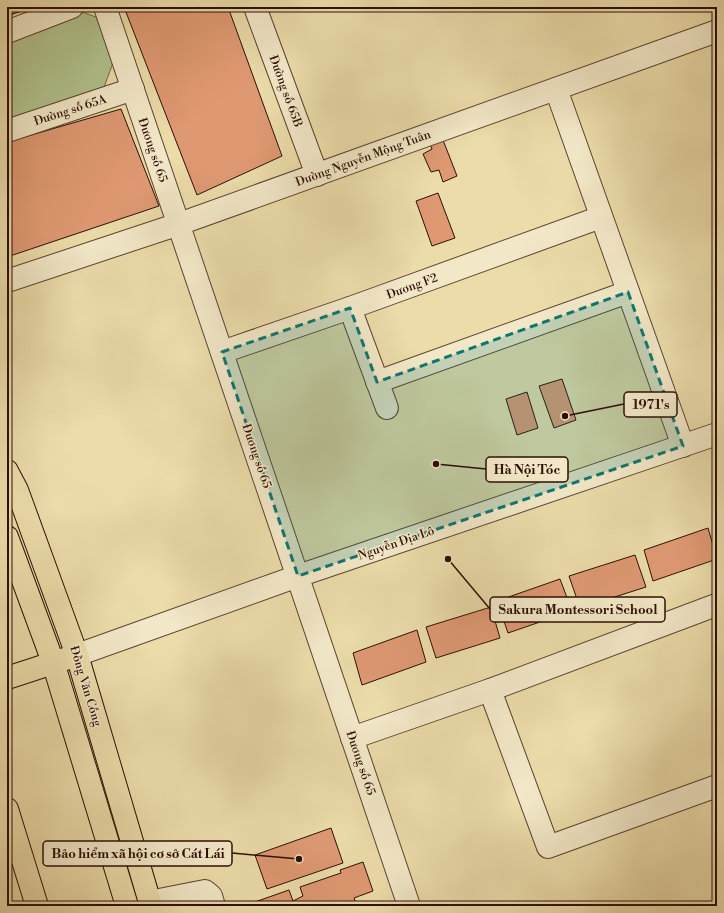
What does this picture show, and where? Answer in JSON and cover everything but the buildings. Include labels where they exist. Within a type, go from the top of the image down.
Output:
[{"type":"main road","name":"Đồng Văn Cống","points":[[7,471],[17,490],[77,655],[144,905]]},
{"type":"main road","name":"Đồng Văn Cống","points":[[7,537],[53,662],[127,906]]},
{"type":"main road","points":[[7,678],[77,655]]},
{"type":"main road","points":[[7,809],[37,906]]},
{"type":"street","points":[[7,32],[72,7]]},
{"type":"street","name":"Đương số 65","points":[[105,7],[409,906]]},
{"type":"street","name":"Đường số 65B","points":[[255,7],[317,175]]},
{"type":"street","name":"Đường Nguyễn Mộng Tuân","points":[[7,281],[178,224],[717,31]]},
{"type":"street","name":"Đường số 65A","points":[[7,131],[133,89]]},
{"type":"street","points":[[556,89],[683,446]]},
{"type":"street","name":"Đương F2","points":[[222,352],[350,308],[602,217]]},
{"type":"street","points":[[377,382],[628,292]]},
{"type":"street","points":[[350,308],[387,408]]},
{"type":"street","name":"Nguyễn Địa Lô","points":[[77,655],[298,576],[717,434]]},
{"type":"street","points":[[352,738],[490,690],[716,605],[717,607]]},
{"type":"street","points":[[490,690],[548,847],[717,786]]},
{"type":"street","points":[[144,905],[205,891],[211,896],[214,906]]},
{"type":"highlighted area","points":[[628,292],[683,446],[298,576],[222,352],[350,308],[377,382]]},
{"type":"green space","points":[[79,11],[96,17],[114,60],[103,90],[7,122],[7,39]]},
{"type":"place","name":"1971's","points":[[565,416]]},
{"type":"place","name":"Hà Nội Tóc","points":[[436,464]]},
{"type":"place","name":"Sakura Montessori School","points":[[448,559]]},
{"type":"place","name":"Bảo hiểm xã hội cơ sở Cát Lái","points":[[299,859]]}]
